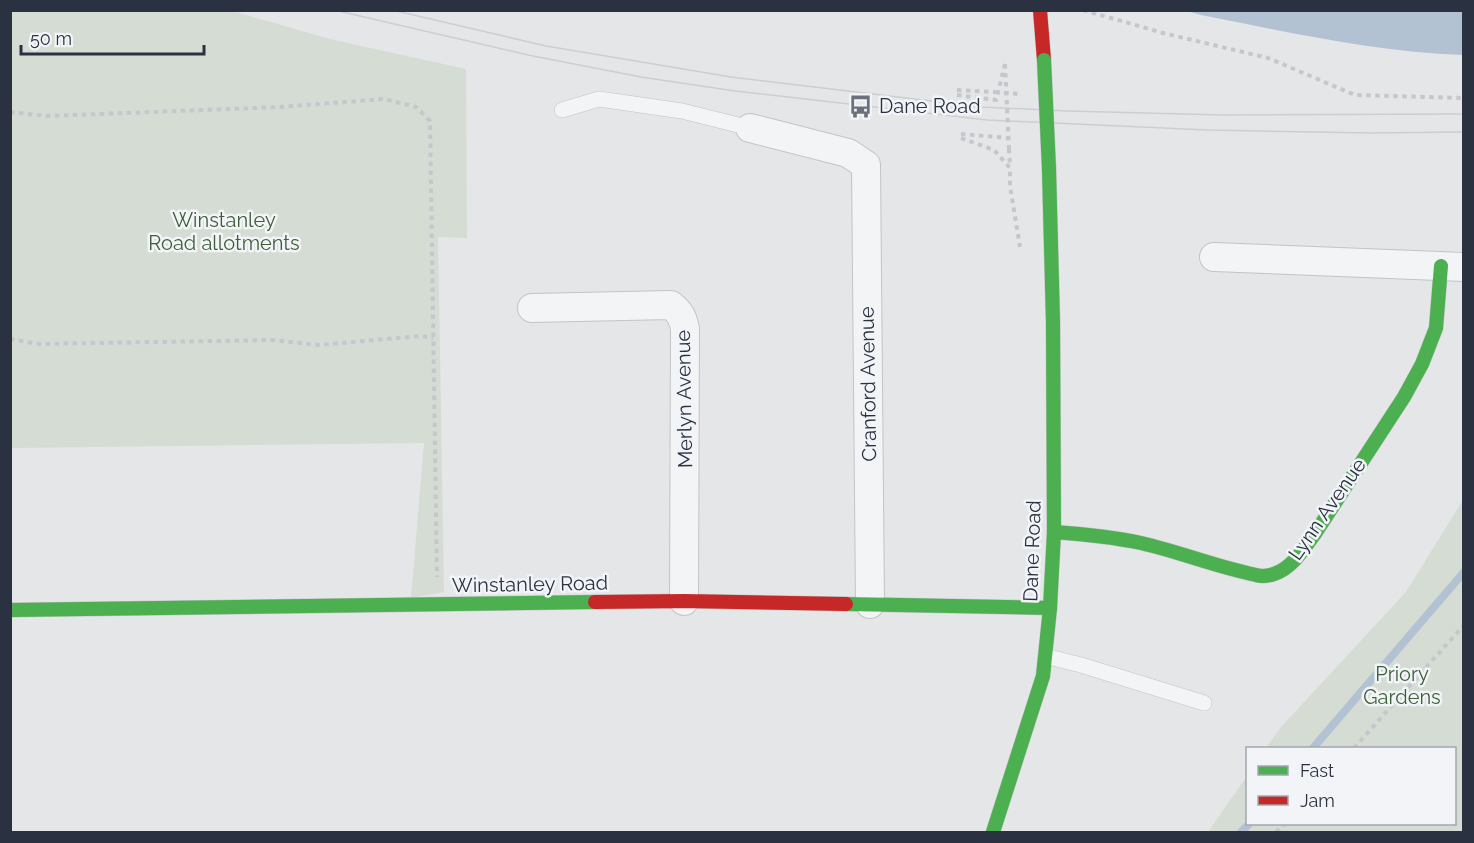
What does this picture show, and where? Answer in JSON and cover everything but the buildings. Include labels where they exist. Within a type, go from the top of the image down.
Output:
[{"type":"street","name":"Dane Road","points":[[993,832],[1043,676],[1050,608],[1054,532],[1053,322],[1044,60],[1040,10]]},
{"type":"street","name":"Cranford Avenue","points":[[750,128],[848,153],[866,165],[870,604]]},
{"type":"street","name":"Lynn Avenue","points":[[1054,532],[1115,538],[1171,550],[1258,576],[1270,576],[1282,571],[1311,538],[1412,382],[1430,346],[1452,266],[1214,258]]},
{"type":"street","name":"Merlyn Avenue","points":[[532,308],[671,305],[683,318],[685,329],[684,601]]},
{"type":"street","name":"Winstanley Road","points":[[10,610],[684,601],[1050,608]]},
{"type":"lane","points":[[562,110],[599,99],[682,111],[750,128]]},
{"type":"lane","points":[[1045,656],[1204,704]]},
{"type":"path","points":[[1083,10],[1162,33],[1268,58],[1355,95],[1464,98]]},
{"type":"path","points":[[995,92],[957,93],[996,100],[1005,64],[1011,186]]},
{"type":"path","points":[[10,112],[47,116],[280,107],[384,99],[417,107],[430,121],[437,604]]},
{"type":"path","points":[[1009,138],[961,136],[994,150],[1010,168]]},
{"type":"path","points":[[10,339],[40,344],[272,340],[318,345],[421,336],[433,338]]},
{"type":"path","points":[[1355,747],[1464,625]]},
{"type":"green space","name":"Winstanley Road allotments","points":[[10,11],[232,11],[330,39],[466,69],[467,238],[438,237],[444,592],[411,598],[424,443],[11,448]]},
{"type":"green space","name":"Priory Gardens","points":[[1463,500],[1463,832],[1208,832],[1246,777],[1246,825],[1456,825],[1456,747],[1267,747],[1281,727],[1406,592]]},
{"type":"water","points":[[1187,11],[1463,11],[1463,55],[1364,46]]},
{"type":"waterway","points":[[1314,747],[1464,572]]},
{"type":"waterway","points":[[1241,832],[1248,825]]},
{"type":"tram line","points":[[334,10],[533,56],[641,77],[735,91],[987,120],[1207,130],[1464,132]]},
{"type":"tram line","points":[[392,10],[546,46],[731,77],[982,107],[1223,115],[1464,114]]},
{"type":"traffic: fast","points":[[1044,60],[1049,169]]},
{"type":"traffic: fast","points":[[993,832],[1043,676],[1050,608],[1054,532],[1053,322],[1049,169]]},
{"type":"traffic: fast","points":[[1054,532],[1141,543],[1260,576],[1274,574],[1287,567],[1316,532],[1404,397],[1422,364],[1436,328],[1441,266]]},
{"type":"traffic: fast","points":[[10,610],[595,602]]},
{"type":"traffic: fast","points":[[846,604],[1050,608]]},
{"type":"traffic: jam","points":[[1040,10],[1044,60]]},
{"type":"traffic: jam","points":[[595,602],[846,604]]},
{"type":"place","name":"Dane Road","points":[[861,106]]}]
